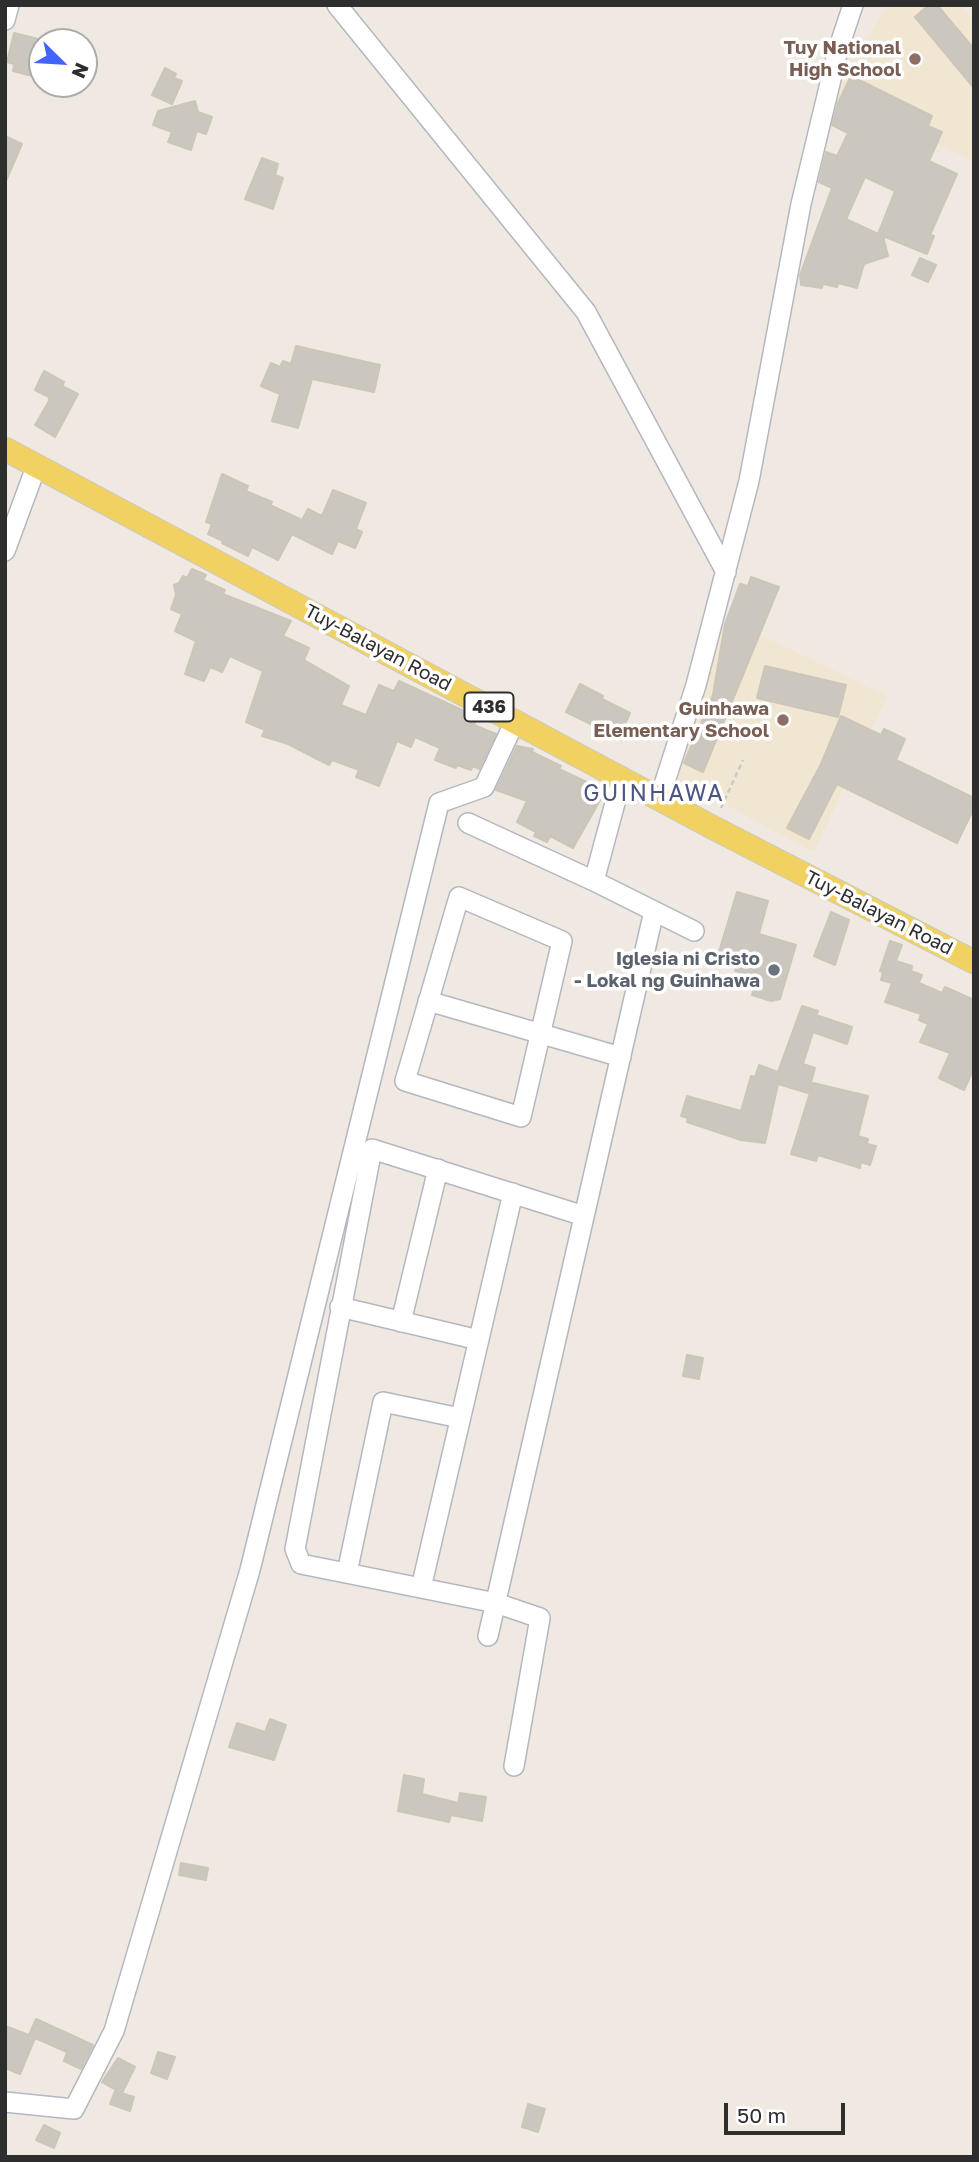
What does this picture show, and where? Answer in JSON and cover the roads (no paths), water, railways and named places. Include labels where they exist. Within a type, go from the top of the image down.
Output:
[{"type":"main road","name":"Tuy-Balayan Road","points":[[5,449],[710,826],[974,962]]},
{"type":"street","points":[[5,20],[9,5]]},
{"type":"street","points":[[337,5],[586,312],[726,572]]},
{"type":"street","points":[[660,797],[696,685],[749,481],[801,204],[838,50],[853,5]]},
{"type":"street","points":[[5,551],[36,467]]},
{"type":"street","points":[[5,2102],[74,2109],[114,2031],[250,1570],[439,803],[484,787],[515,721]]},
{"type":"street","points":[[594,881],[622,777]]},
{"type":"street","points":[[468,823],[594,881],[694,932]]},
{"type":"street","points":[[459,897],[562,941],[521,1117],[405,1081],[428,1001],[459,897]]},
{"type":"street","points":[[488,1636],[654,911]]},
{"type":"street","points":[[428,1001],[621,1057]]},
{"type":"street","points":[[514,1766],[540,1618],[496,1603],[301,1564],[295,1549],[372,1149],[584,1216]]},
{"type":"street","points":[[401,1322],[438,1169]]},
{"type":"street","points":[[421,1588],[513,1193]]},
{"type":"street","points":[[340,1307],[479,1340]]},
{"type":"street","points":[[347,1573],[383,1402],[460,1419]]},
{"type":"place","name":"Tuy National High School","points":[[915,59]]},
{"type":"place","name":"Guinhawa Elementary School","points":[[783,720]]},
{"type":"place","name":"Iglesia ni Cristo - Lokal ng Guinhawa","points":[[774,970]]},
{"type":"district","name":"GUINHAWA","points":[[654,794]]}]
